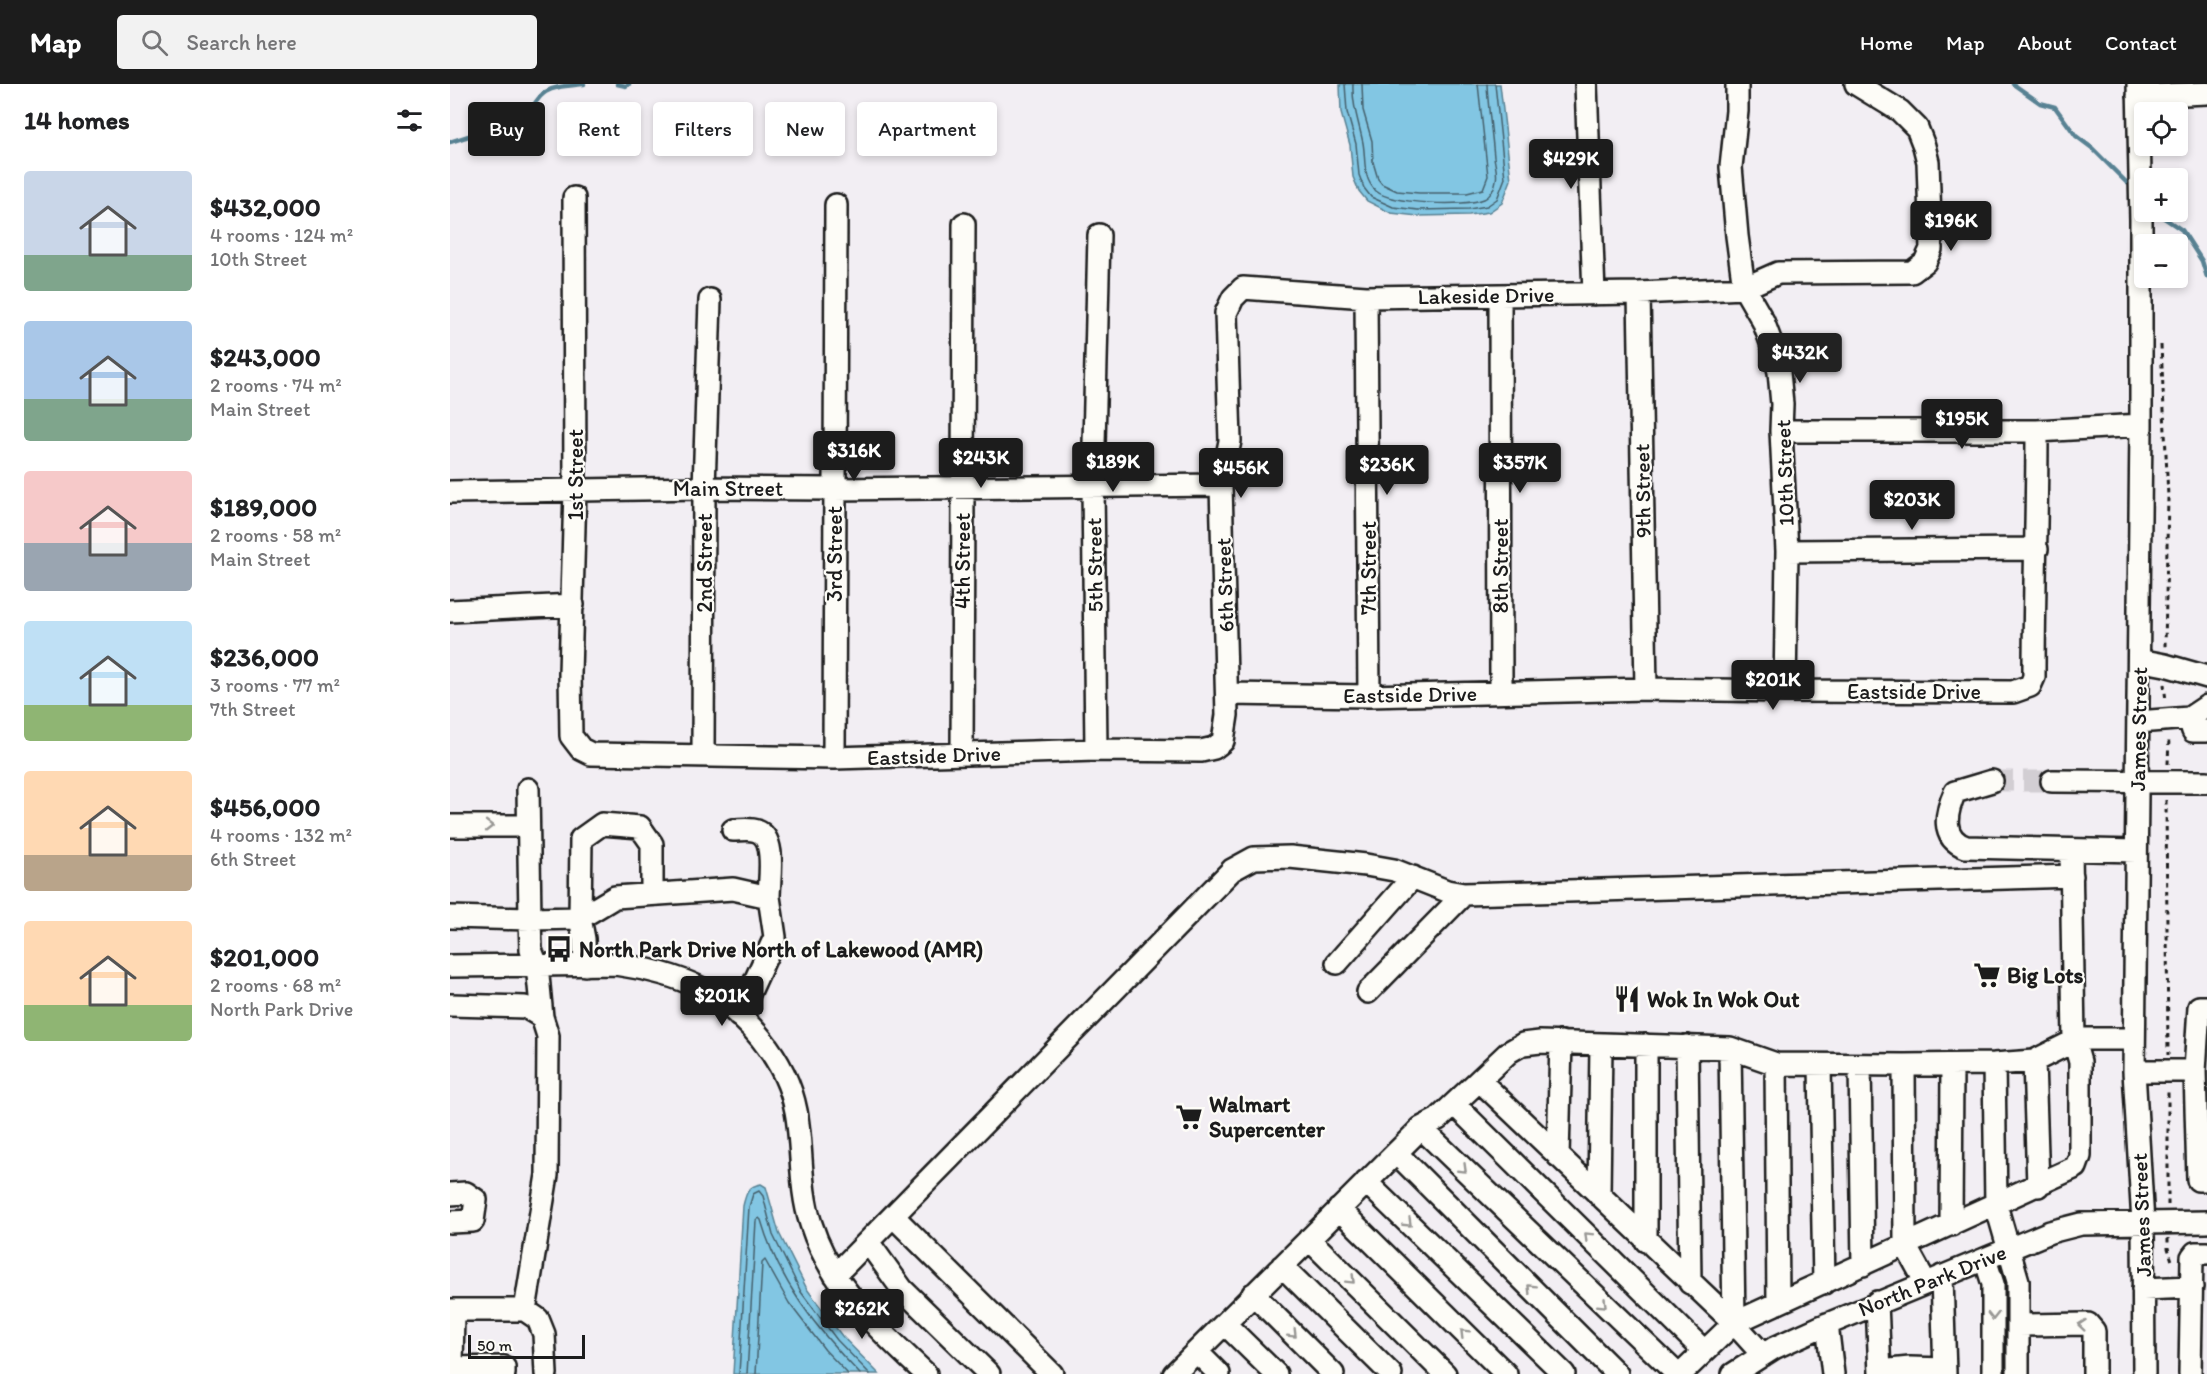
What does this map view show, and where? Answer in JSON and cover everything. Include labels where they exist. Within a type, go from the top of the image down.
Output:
[{"type":"street","points":[[1586,84],[1594,294]]},
{"type":"street","name":"10th Street","points":[[1737,84],[1737,111],[1731,167],[1744,288],[1763,321],[1773,348],[1779,372],[1782,404],[1781,431],[1787,551],[1785,691]]},
{"type":"street","points":[[1744,288],[1778,273],[1912,272],[1924,262],[1931,249],[1928,162],[1924,146],[1917,128],[1900,111],[1856,84]]},
{"type":"street","points":[[2138,90],[2207,93]]},
{"type":"street","name":"James Street","points":[[2138,90],[2141,220],[2141,425],[2134,1071],[2143,1223],[2144,1374]]},
{"type":"street","name":"1st Street","points":[[574,198],[575,489],[570,674],[571,736],[581,748]]},
{"type":"street","name":"3rd Street","points":[[834,758],[836,205]]},
{"type":"street","name":"4th Street","points":[[962,754],[964,224]]},
{"type":"street","name":"5th Street","points":[[1096,750],[1093,486],[1099,235]]},
{"type":"street","name":"Lakeside Drive","points":[[1233,298],[1243,288],[1366,297],[1639,293],[1744,288]]},
{"type":"street","name":"9th Street","points":[[1639,293],[1646,688]]},
{"type":"street","name":"8th Street","points":[[1500,295],[1501,692]]},
{"type":"street","name":"7th Street","points":[[1366,297],[1368,696]]},
{"type":"street","name":"6th Street","points":[[1228,694],[1221,485],[1230,441],[1226,313],[1233,298]]},
{"type":"street","name":"2nd Street","points":[[703,754],[704,488],[710,300]]},
{"type":"street","points":[[1781,431],[2037,431],[2141,425]]},
{"type":"street","name":"Eastside Drive","points":[[581,748],[591,754],[703,754],[834,758],[1096,750],[1201,751],[1214,748],[1223,741],[1228,694],[1368,696],[1646,688],[2013,692],[2030,686],[2034,677],[2037,431]]},
{"type":"street","name":"Main Street","points":[[450,492],[575,489],[962,489],[1221,485]]},
{"type":"street","points":[[1787,551],[2037,549]]},
{"type":"street","points":[[450,611],[573,605]]},
{"type":"street","points":[[2139,660],[2207,677]]},
{"type":"street","points":[[2138,722],[2189,718],[2207,706]]},
{"type":"street","points":[[2189,718],[2193,731],[2207,731]]},
{"type":"street","points":[[1992,781],[1955,792],[1947,810],[1948,831],[1957,844],[1966,847],[2136,851]]},
{"type":"street","points":[[2052,781],[2207,782]]},
{"type":"street","points":[[525,1310],[547,1175],[548,1036],[542,1017],[537,965],[531,950],[528,789]]},
{"type":"street","points":[[585,965],[580,918],[581,839],[602,824],[640,827],[651,844],[652,894]]},
{"type":"street","points":[[450,826],[528,826]]},
{"type":"street","points":[[733,830],[756,831],[766,838],[770,849],[769,897],[776,937],[739,1016]]},
{"type":"street","points":[[1421,1128],[1679,1374],[1734,1323],[2076,1167],[2080,1156],[2080,1062],[2073,1041],[2071,850]]},
{"type":"street","points":[[835,1275],[1232,870],[1254,858],[1290,857],[1366,865],[1394,870],[1447,891],[1464,894],[2072,876]]},
{"type":"street","points":[[1337,963],[1413,877]]},
{"type":"street","points":[[450,917],[580,918],[615,897],[652,894],[733,889],[769,897]]},
{"type":"street","points":[[1368,992],[1464,894]]},
{"type":"street","points":[[450,966],[632,967],[697,986],[739,1016],[749,1025],[777,1061],[788,1084],[800,1132],[804,1193],[811,1224],[835,1275],[871,1322],[926,1374]]},
{"type":"street","points":[[450,1005],[525,1007],[542,1017]]},
{"type":"street","points":[[2207,1007],[2199,1007],[2195,1071],[2198,1180],[2207,1180]]},
{"type":"street","points":[[1174,1374],[1421,1128],[1438,1119],[1509,1052],[1523,1044],[1561,1042],[1730,1048],[1776,1064],[1952,1065],[2034,1061],[2073,1041],[2134,1039]]},
{"type":"street","points":[[1558,1156],[1561,1042]]},
{"type":"street","points":[[1599,1195],[1601,1044]]},
{"type":"street","points":[[1646,1045],[1646,1241]]},
{"type":"street","points":[[1686,1046],[1690,1282]]},
{"type":"street","points":[[1730,1048],[1734,1323]]},
{"type":"street","points":[[2034,1061],[2038,1186]]},
{"type":"street","points":[[1776,1064],[1778,1304]]},
{"type":"street","points":[[1994,1064],[1996,1204],[2018,1281],[2018,1374]]},
{"type":"street","points":[[1820,1065],[1824,1282]]},
{"type":"street","points":[[1860,1065],[1863,1265]]},
{"type":"street","points":[[1877,1302],[1880,1372],[1945,1372],[1934,1280],[1905,1245],[1904,1065]]},
{"type":"street","points":[[1951,1225],[1952,1065]]},
{"type":"street","points":[[2134,1071],[2195,1071]]},
{"type":"street","points":[[1480,1081],[1734,1323],[1762,1355]]},
{"type":"street","points":[[1454,1104],[1704,1351]]},
{"type":"street","points":[[1396,1153],[1617,1374]]},
{"type":"street","points":[[1366,1182],[1564,1374]]},
{"type":"street","points":[[450,1194],[466,1193],[476,1200],[473,1221],[450,1222]]},
{"type":"street","points":[[1339,1209],[1506,1374]]},
{"type":"street","points":[[893,1216],[1052,1374]]},
{"type":"street","name":"North Park Drive","points":[[1740,1372],[1762,1355],[1827,1324],[2050,1232],[2074,1226],[2207,1222]]},
{"type":"street","points":[[1309,1239],[1445,1374]]},
{"type":"street","points":[[868,1242],[902,1289],[989,1374]]},
{"type":"street","points":[[2190,1374],[2199,1340],[2199,1318],[2186,1287],[2193,1254],[2207,1253]]},
{"type":"street","points":[[1985,1259],[1992,1284],[1992,1374]]},
{"type":"street","points":[[1282,1266],[1391,1374]]},
{"type":"street","points":[[2143,1289],[2186,1287]]},
{"type":"street","points":[[1253,1294],[1333,1374]]},
{"type":"street","points":[[504,1374],[504,1366],[451,1368],[451,1310],[525,1310],[538,1319],[544,1334],[546,1374]]},
{"type":"street","points":[[1225,1324],[1276,1374]]},
{"type":"street","points":[[1827,1324],[1833,1374]]},
{"type":"street","points":[[2018,1325],[2088,1324],[2092,1326],[2094,1374]]},
{"type":"street","points":[[1197,1352],[1219,1374]]},
{"type":"path","points":[[2160,338],[2168,497],[2165,665],[2170,750],[2166,781],[2168,1248],[2178,1278],[2186,1287]]},
{"type":"water","points":[[1340,84],[1500,84],[1511,180],[1502,203],[1489,212],[1469,215],[1418,216],[1391,213],[1367,201],[1359,191],[1353,177],[1350,145],[1341,113]]},
{"type":"water","points":[[761,1184],[766,1187],[779,1233],[807,1289],[842,1336],[879,1374],[733,1374],[743,1206],[748,1191],[753,1186]]},
{"type":"waterway","points":[[450,142],[500,126],[525,121],[536,101],[547,91],[584,84]]},
{"type":"waterway","points":[[617,84],[626,86],[629,84]]},
{"type":"waterway","points":[[2013,84],[2040,103],[2055,107],[2076,136],[2092,148],[2127,183]]},
{"type":"waterway","points":[[2170,222],[2182,230],[2202,261],[2207,277]]},
{"type":"tunnel","points":[[1992,781],[2052,781]]},
{"type":"place","name":"North Park Drive North of Lakewood (AMR)","points":[[559,949]]},
{"type":"place","name":"Big Lots","points":[[1987,975]]},
{"type":"place","name":"Wok In Wok Out","points":[[1627,999]]},
{"type":"place","name":"Walmart Supercenter","points":[[1189,1117]]}]
